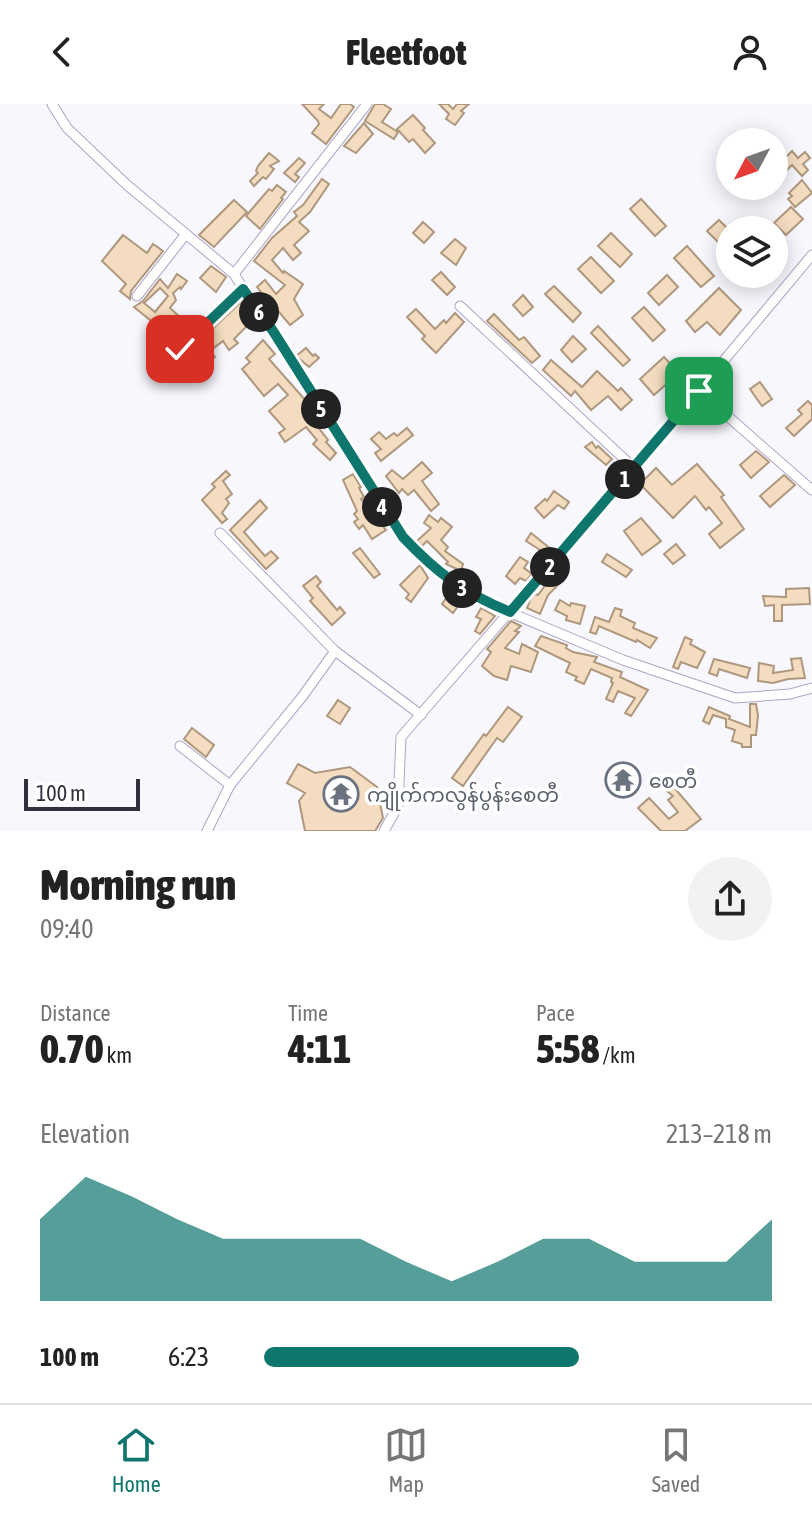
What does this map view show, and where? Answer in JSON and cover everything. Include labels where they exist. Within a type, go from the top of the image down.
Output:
[{"type":"street","points":[[52,104],[67,128],[127,185],[234,274],[403,537],[429,564],[473,597],[623,660],[735,698],[790,694],[812,688]]},
{"type":"street","points":[[234,274],[367,104]]},
{"type":"street","points":[[137,296],[186,234]]},
{"type":"street","points":[[384,831],[398,806],[401,737],[634,468],[812,255]]},
{"type":"street","points":[[180,349],[243,289]]},
{"type":"street","points":[[460,306],[634,468]]},
{"type":"street","points":[[699,391],[812,490]]},
{"type":"street","points":[[220,533],[335,651],[421,715]]},
{"type":"street","points":[[207,831],[230,785],[335,651]]},
{"type":"street","points":[[180,746],[230,785]]},
{"type":"building","points":[[302,104],[324,104],[319,109],[331,118],[341,104],[354,107],[326,144],[312,133],[318,121]]},
{"type":"building","points":[[375,104],[391,109],[382,122],[398,132],[394,139],[365,121]]},
{"type":"building","points":[[439,104],[448,104],[453,109],[457,104],[469,104],[461,111],[464,113],[455,125],[446,119],[449,114]]},
{"type":"building","points":[[413,115],[435,143],[425,153],[413,139],[409,142],[397,129]]},
{"type":"building","points":[[364,123],[373,134],[356,153],[344,146]]},
{"type":"building","points":[[792,151],[798,158],[805,152],[810,158],[803,164],[808,170],[802,176],[792,165],[788,169],[788,155]]},
{"type":"building","points":[[269,153],[279,161],[270,166],[274,169],[266,179],[263,177],[254,186],[250,181]]},
{"type":"building","points":[[299,158],[305,163],[295,174],[299,177],[295,182],[284,173]]},
{"type":"building","points":[[322,179],[329,184],[310,212],[299,222],[309,231],[294,245],[301,253],[293,260],[283,248],[272,260],[283,273],[303,284],[294,299],[303,315],[290,325],[274,306],[267,303],[257,287],[265,280],[276,294],[285,285],[254,261],[272,238],[297,216],[294,212]]},
{"type":"building","points":[[802,180],[812,193],[795,207],[788,199],[792,196],[789,193]]},
{"type":"building","points":[[277,185],[286,192],[260,229],[246,216],[269,189],[272,191]]},
{"type":"building","points":[[641,199],[666,226],[655,236],[630,209]]},
{"type":"building","points":[[234,200],[247,212],[214,247],[199,235]]},
{"type":"building","points":[[791,207],[803,219],[788,233],[788,216],[781,216]]},
{"type":"building","points":[[423,222],[434,232],[424,243],[413,233]]},
{"type":"building","points":[[716,223],[716,240],[707,231]]},
{"type":"building","points":[[611,233],[632,254],[620,267],[598,246]]},
{"type":"building","points":[[123,235],[147,253],[153,244],[163,251],[131,291],[130,299],[120,291],[126,284],[102,261]]},
{"type":"building","points":[[455,239],[466,248],[456,265],[441,253]]},
{"type":"building","points":[[687,246],[714,276],[701,287],[674,258]]},
{"type":"building","points":[[591,257],[614,281],[601,293],[578,269]]},
{"type":"building","points":[[211,266],[226,277],[216,292],[200,278]]},
{"type":"building","points":[[441,272],[455,287],[447,295],[432,280]]},
{"type":"building","points":[[177,274],[187,281],[173,293],[176,300],[170,308],[182,319],[172,327],[181,338],[176,342],[170,335],[161,343],[154,336],[161,329],[134,307],[143,301],[160,279],[168,288]],"holes":[[[160,288],[168,296],[155,312],[144,303]]]},
{"type":"building","points":[[667,275],[678,287],[659,305],[648,293]]},
{"type":"building","points":[[554,286],[581,313],[573,322],[545,294]]},
{"type":"building","points":[[719,288],[741,310],[720,335],[707,322],[695,332],[686,321]]},
{"type":"building","points":[[523,295],[533,307],[523,316],[513,305]]},
{"type":"building","points":[[242,301],[246,306],[240,311],[249,324],[234,339],[238,343],[229,350],[223,341],[210,351],[215,357],[209,361],[206,355],[194,365],[187,353]]},
{"type":"building","points":[[644,307],[665,330],[653,341],[632,318]]},
{"type":"building","points":[[416,309],[435,329],[455,313],[464,322],[436,353],[407,317]]},
{"type":"building","points":[[494,314],[519,340],[524,337],[540,356],[532,363],[487,321]]},
{"type":"building","points":[[598,326],[630,360],[623,366],[591,333]]},
{"type":"building","points":[[573,336],[586,349],[572,362],[561,350]]},
{"type":"building","points":[[263,340],[275,354],[269,359],[307,402],[314,422],[336,453],[330,460],[313,444],[317,440],[306,427],[285,442],[279,433],[285,429],[269,411],[288,395],[278,384],[264,396],[242,369],[250,362],[246,358]]},
{"type":"building","points":[[306,348],[319,358],[309,367],[296,356]]},
{"type":"building","points":[[664,357],[679,373],[654,395],[640,379]]},
{"type":"building","points":[[551,360],[582,387],[597,371],[632,400],[621,410],[608,396],[591,410],[575,391],[571,396],[543,370]]},
{"type":"building","points":[[760,382],[772,399],[762,406],[750,389]]},
{"type":"building","points":[[808,401],[812,405],[812,419],[794,436],[786,428],[802,414],[798,410]]},
{"type":"building","points":[[407,428],[413,435],[381,461],[375,453],[381,449],[371,439],[379,432],[386,439],[394,433],[397,436]]},
{"type":"building","points":[[592,442],[612,459],[606,465],[585,447]]},
{"type":"building","points":[[756,451],[769,462],[751,478],[740,465]]},
{"type":"building","points":[[422,462],[432,473],[422,481],[439,504],[431,511],[414,490],[408,495],[402,489],[399,493],[386,476],[392,470],[403,479]]},
{"type":"building","points":[[697,464],[724,495],[721,497],[744,529],[720,548],[709,534],[722,523],[709,507],[706,510],[695,496],[673,518],[640,484],[656,468],[672,485]]},
{"type":"building","points":[[226,471],[230,475],[223,481],[232,494],[226,499],[229,503],[222,513],[227,519],[222,523],[202,500],[215,487],[212,484]]},
{"type":"building","points":[[353,474],[361,487],[364,497],[361,499],[386,530],[372,539],[363,525],[359,529],[354,522],[358,519],[354,514],[357,511],[343,480]]},
{"type":"building","points":[[784,475],[795,485],[770,507],[760,496]]},
{"type":"building","points":[[554,491],[569,502],[564,509],[558,505],[544,518],[535,508],[545,499],[547,501]]},
{"type":"building","points":[[260,500],[267,508],[244,532],[265,556],[271,551],[278,558],[266,569],[230,530]]},
{"type":"building","points":[[429,515],[438,522],[441,518],[452,527],[441,540],[448,547],[445,551],[463,564],[461,571],[446,564],[448,562],[427,541],[422,546],[417,541],[431,528],[424,523]]},
{"type":"building","points":[[641,518],[661,541],[642,555],[624,531]]},
{"type":"building","points":[[531,533],[552,550],[548,555],[526,541]]},
{"type":"building","points":[[676,544],[685,555],[673,564],[664,554]]},
{"type":"building","points":[[360,548],[380,574],[374,578],[353,553]]},
{"type":"building","points":[[607,554],[632,570],[626,577],[602,562]]},
{"type":"building","points":[[520,557],[528,562],[524,568],[532,574],[526,581],[520,578],[515,584],[506,576]]},
{"type":"building","points":[[420,565],[428,578],[411,602],[406,598],[409,594],[400,585]]},
{"type":"building","points":[[316,576],[321,582],[317,586],[337,610],[340,607],[345,613],[332,625],[310,601],[313,598],[303,586]]},
{"type":"building","points":[[552,576],[561,582],[548,595],[540,614],[527,608],[531,598],[538,595]]},
{"type":"building","points":[[809,588],[810,604],[782,605],[782,621],[774,621],[774,605],[765,606],[763,596],[786,597],[786,589]]},
{"type":"building","points":[[452,590],[463,599],[453,613],[442,604]]},
{"type":"building","points":[[560,600],[570,606],[571,603],[585,606],[580,624],[566,620],[567,616],[555,610]]},
{"type":"building","points":[[481,608],[495,616],[480,634],[475,631],[481,619],[476,617]]},
{"type":"building","points":[[615,608],[622,610],[620,616],[635,623],[633,628],[657,638],[650,648],[599,626],[596,634],[590,632],[595,617],[609,622]]},
{"type":"building","points":[[511,621],[521,626],[505,648],[519,654],[522,644],[538,652],[531,672],[511,666],[507,680],[494,676],[482,666],[491,652],[487,649]]},
{"type":"building","points":[[541,636],[567,645],[566,648],[573,652],[597,657],[594,662],[622,672],[620,677],[648,690],[631,716],[625,713],[635,698],[618,691],[613,702],[606,699],[612,678],[591,669],[584,684],[575,680],[577,677],[566,672],[570,663],[535,646]]},
{"type":"building","points":[[685,637],[692,640],[690,644],[705,652],[697,668],[681,662],[678,669],[673,667]]},
{"type":"building","points":[[801,658],[805,678],[773,683],[758,681],[759,663],[774,666],[773,673],[793,670],[791,659]]},
{"type":"building","points":[[714,659],[750,668],[747,678],[719,669],[717,676],[709,673]]},
{"type":"building","points":[[338,700],[350,708],[340,724],[327,716]]},
{"type":"building","points":[[750,704],[756,704],[758,715],[756,735],[751,735],[751,747],[742,747],[742,744],[732,741],[735,730],[726,727],[726,719],[713,715],[709,724],[703,721],[709,707],[750,727]]},
{"type":"building","points":[[508,707],[522,717],[503,742],[497,738],[463,786],[452,778]]},
{"type":"building","points":[[192,728],[214,745],[206,757],[184,739]]},
{"type":"building","name":"ကျိုက်ကလွန်ပွန်းစေတီ","points":[[298,764],[315,773],[350,767],[377,787],[383,818],[375,831],[305,831],[299,801],[305,793],[287,783]]},
{"type":"building","points":[[672,785],[701,819],[685,831],[661,831],[638,808],[649,798],[669,819],[678,812],[668,800],[673,796],[667,791]]},
{"type":"place","name":"စေတီ","points":[[623,780]]},
{"type":"place","name":"ကျိုက်ကလွန်ပွန်းစေတီ","points":[[341,794]]},
{"type":"route","points":[[180,349],[243,289],[273,331],[403,537],[429,564],[473,597],[510,612],[699,391]]}]
